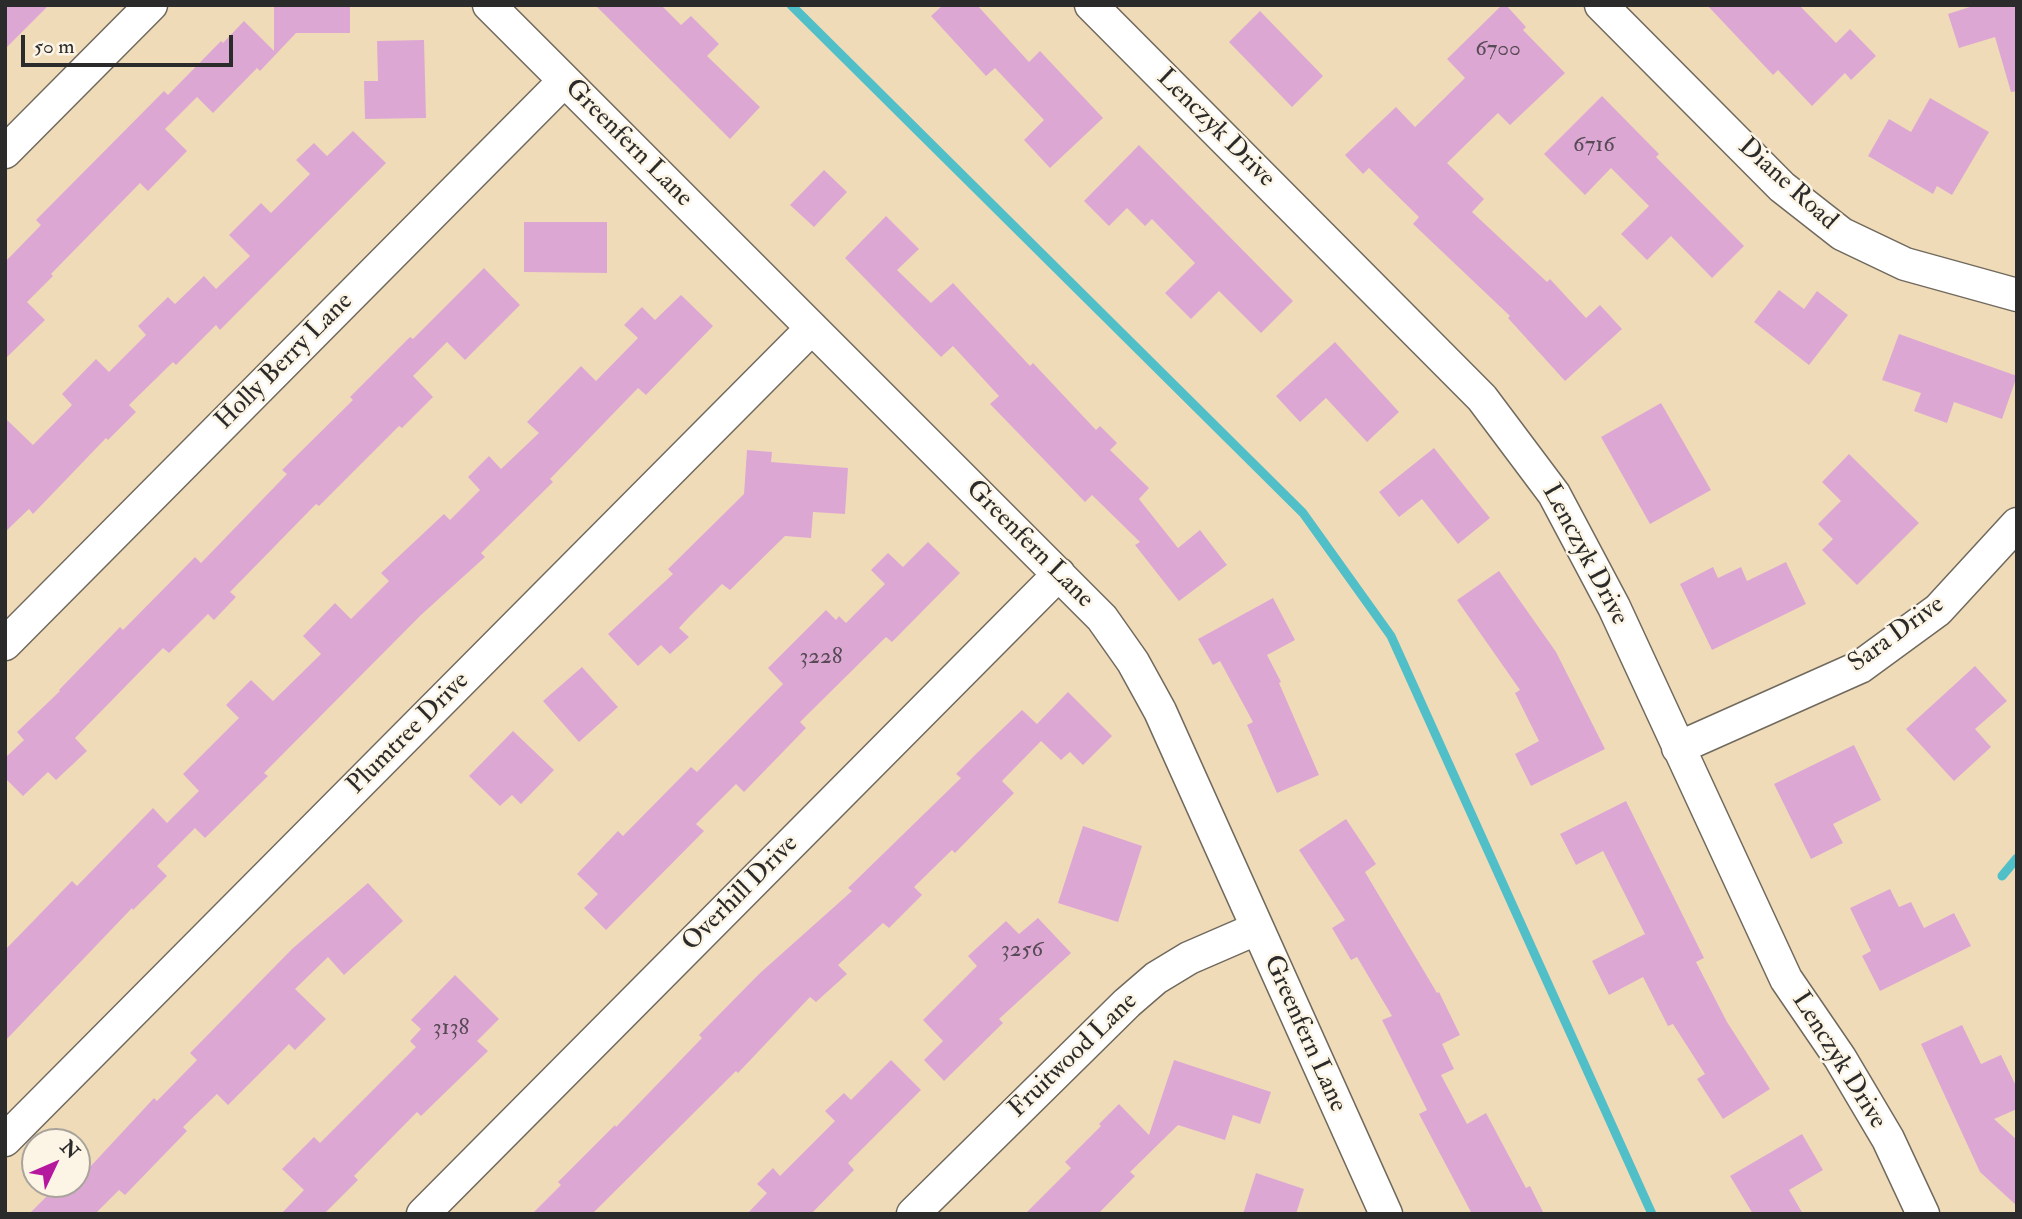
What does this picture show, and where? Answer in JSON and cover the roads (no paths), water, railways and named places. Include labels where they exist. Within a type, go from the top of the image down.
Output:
[{"type":"street","points":[[5,152],[151,5]]},
{"type":"street","name":"Greenfern Lane","points":[[489,5],[1102,618],[1133,662],[1160,711],[1385,1214]]},
{"type":"street","name":"Lenczyk Drive","points":[[1091,5],[1482,398],[1554,494],[1614,607],[1786,979],[1840,1058],[1881,1128],[1923,1214]]},
{"type":"street","name":"Diane Road","points":[[1601,5],[1782,187],[1842,234],[1905,264],[2017,295]]},
{"type":"street","name":"Holly Berry Lane","points":[[5,644],[565,81]]},
{"type":"street","name":"Plumtree Drive","points":[[5,1140],[812,328]]},
{"type":"street","name":"Sara Drive","points":[[1678,748],[1860,667],[1938,610],[2017,524]]},
{"type":"street","name":"Overhill Drive","points":[[423,1214],[1059,574]]},
{"type":"street","name":"Fruitwood Lane","points":[[913,1214],[1127,1003],[1156,978],[1189,958],[1256,929]]},
{"type":"waterway","points":[[791,5],[1303,513],[1391,636],[1652,1214]]},
{"type":"waterway","points":[[2002,876],[2017,858]]}]
